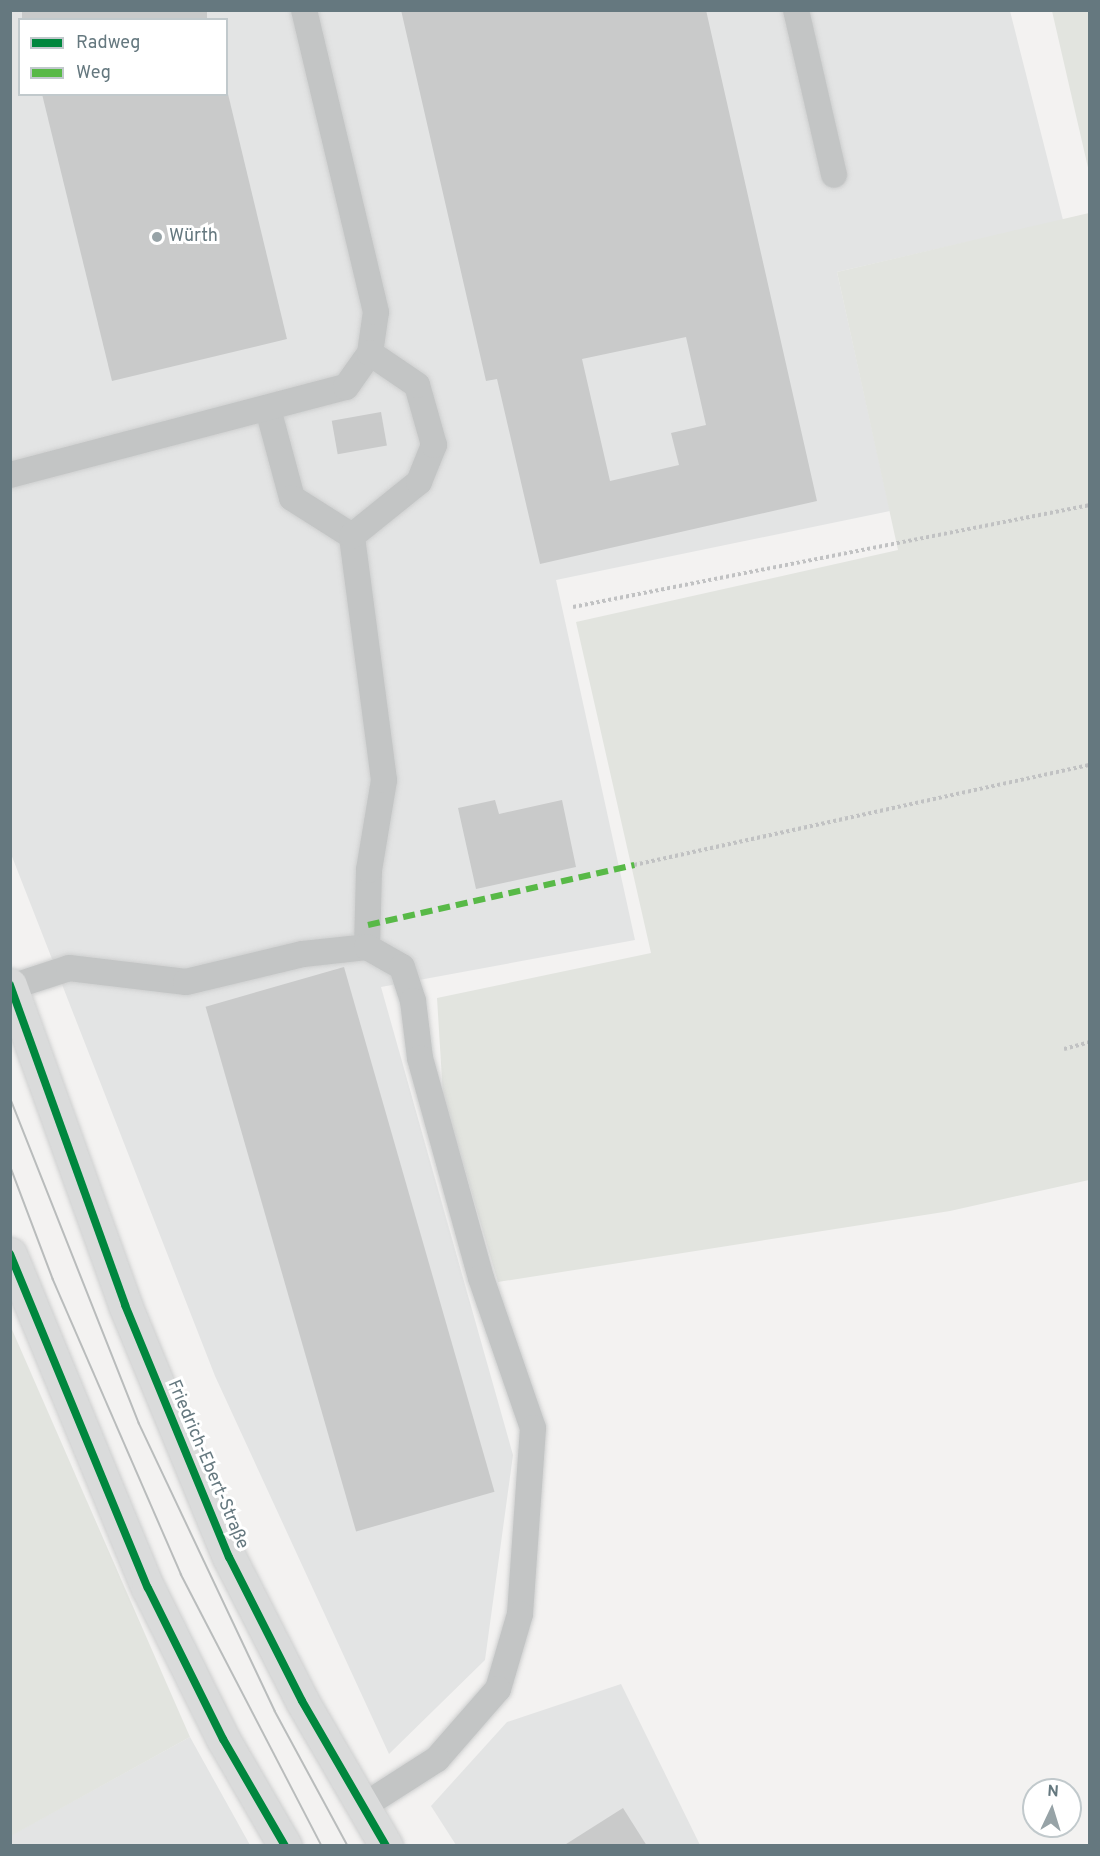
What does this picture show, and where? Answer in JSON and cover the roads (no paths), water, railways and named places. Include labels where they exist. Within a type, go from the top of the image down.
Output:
[{"type":"main road","name":"Friedrich-Ebert-Straße","points":[[11,986],[125,1305],[229,1557],[362,1807],[386,1845]]},
{"type":"main road","points":[[10,1254],[148,1588],[223,1739],[285,1845]]},
{"type":"lane","points":[[10,474],[346,387],[370,353],[376,312],[304,10]]},
{"type":"lane","points":[[796,10],[834,175]]},
{"type":"lane","points":[[352,536],[419,482],[434,445],[417,385],[370,353]]},
{"type":"lane","points":[[267,409],[291,498],[352,536]]},
{"type":"lane","points":[[352,536],[384,780],[369,870],[367,947]]},
{"type":"lane","points":[[11,986],[69,968],[186,982],[303,954],[367,947],[402,967],[406,978],[420,1059],[482,1278],[533,1428],[520,1614],[498,1689],[437,1759],[362,1807]]},
{"type":"tram line","points":[[10,1097],[139,1423],[275,1711],[348,1846]]},
{"type":"tram line","points":[[10,1165],[53,1279],[181,1574],[322,1846]]},
{"type":"place","name":"Würth","points":[[157,237]]}]
